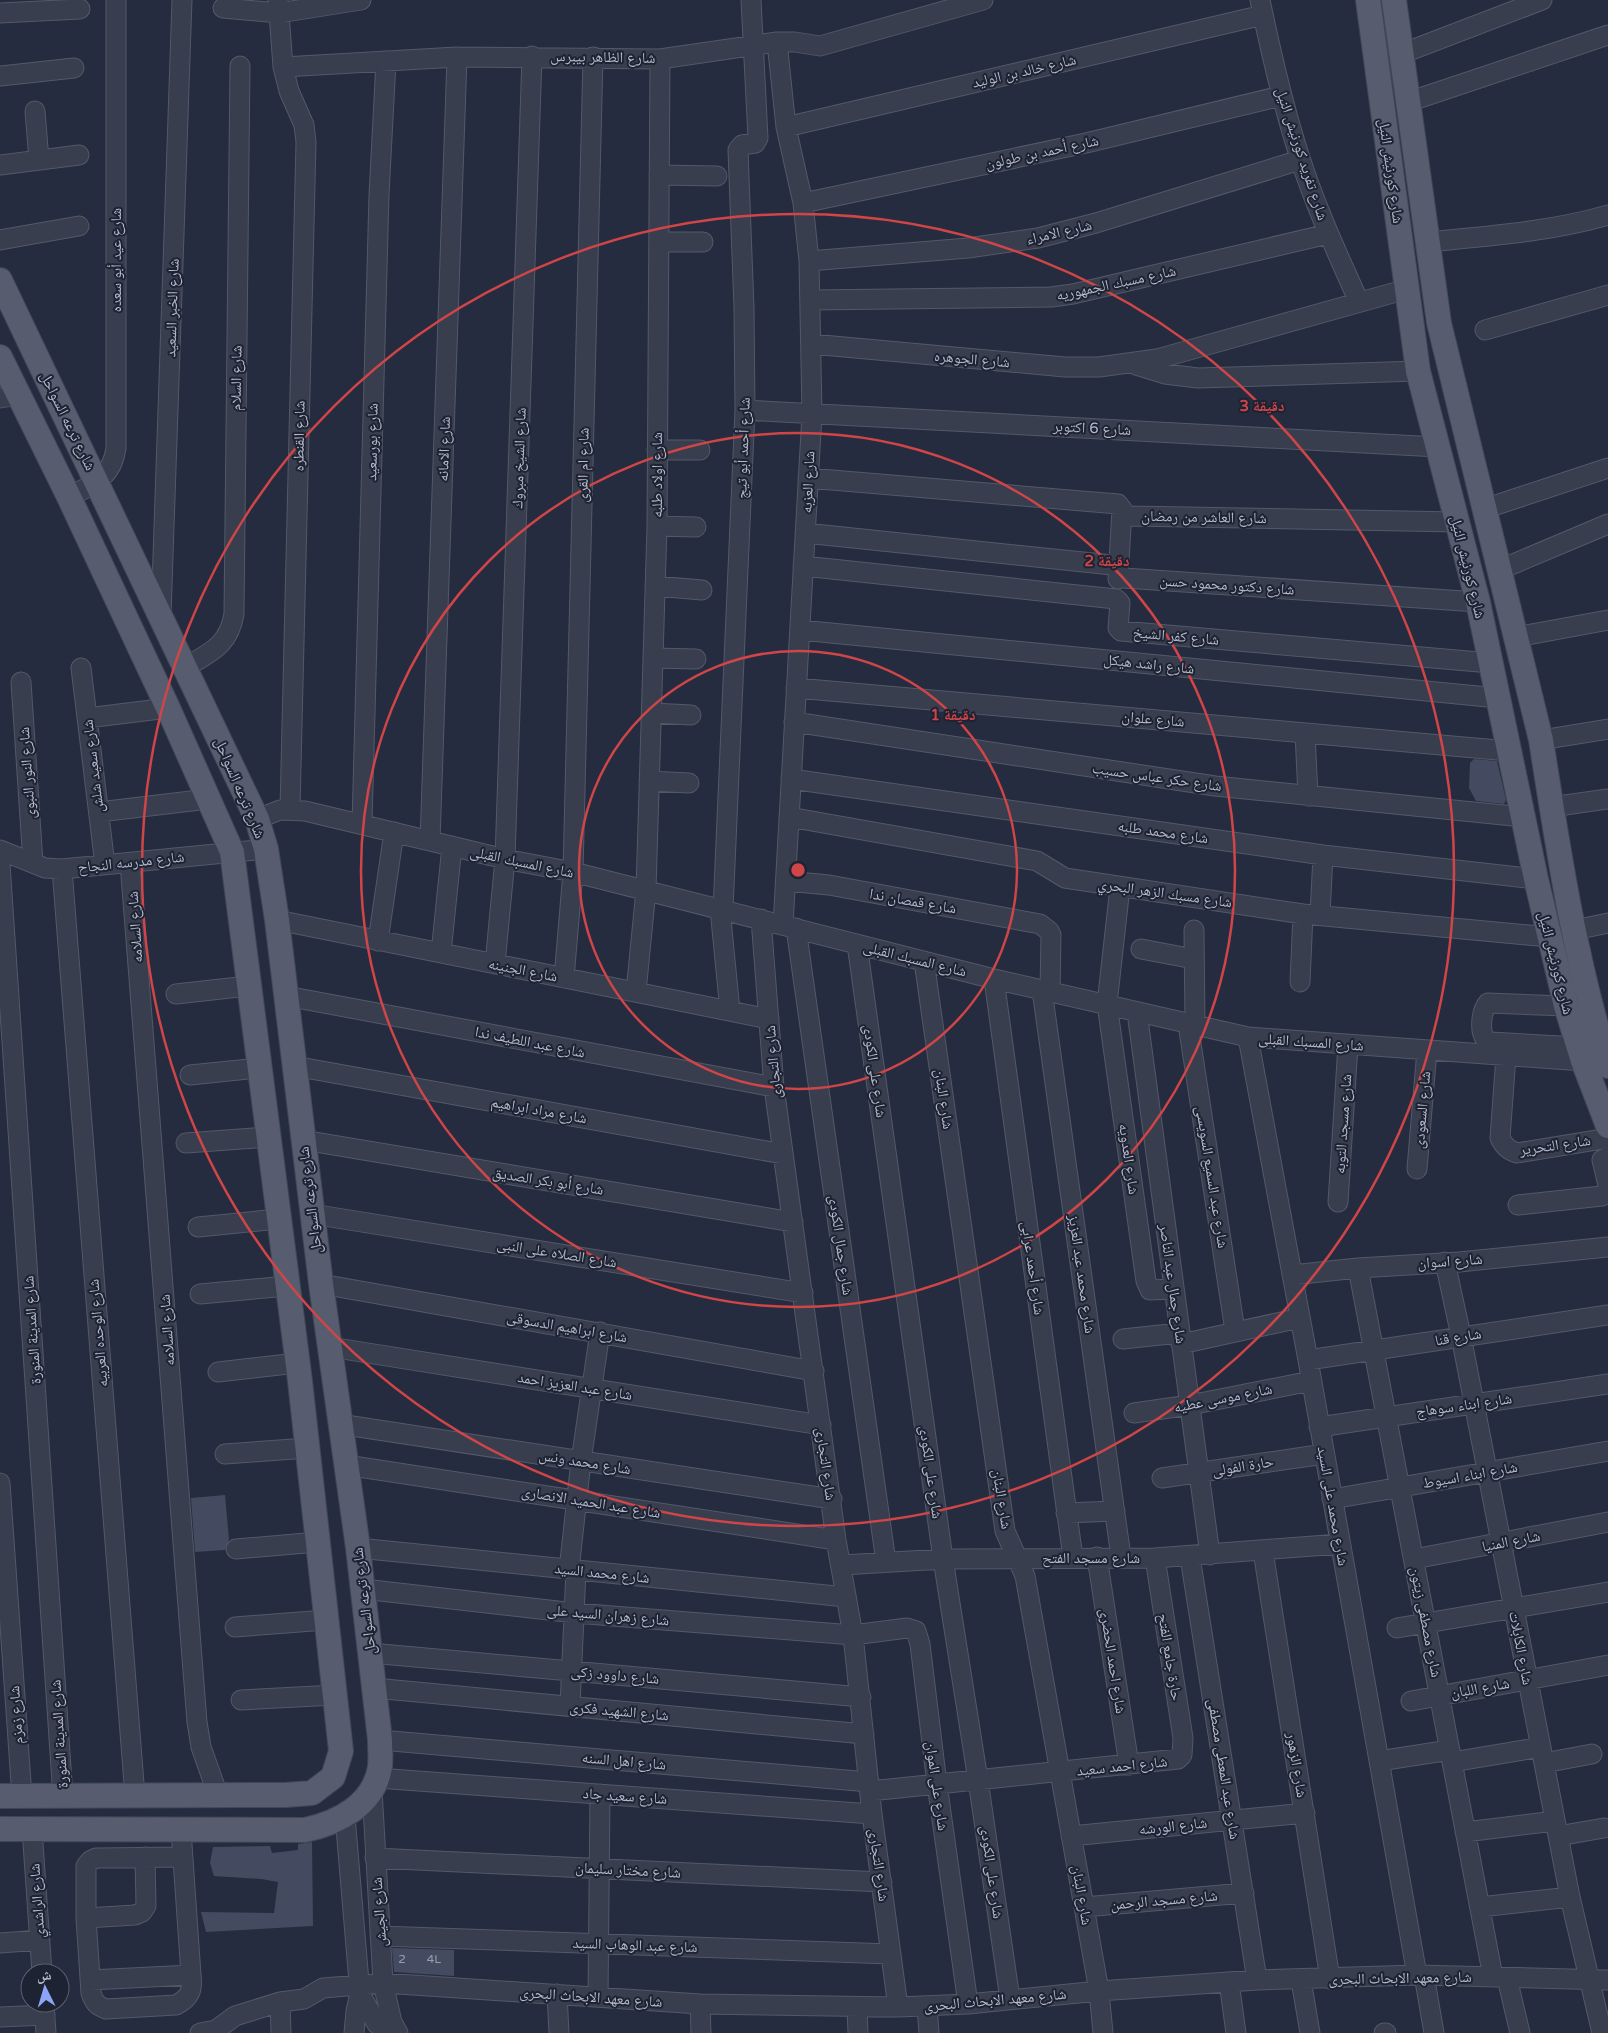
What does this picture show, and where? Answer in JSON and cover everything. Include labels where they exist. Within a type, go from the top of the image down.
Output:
[{"type":"main road","name":"شارع كورنيش النيل","points":[[1368,0],[1418,371],[1478,602],[1536,879],[1566,1006],[1581,1054],[1608,1126]]},
{"type":"main road","name":"شارع كورنيش النيل","points":[[1394,0],[1439,323],[1541,740],[1551,807],[1575,930],[1600,1014],[1607,1063]]},
{"type":"main road","name":"شارع ترعه السواحل","points":[[0,280],[186,667],[257,819],[266,849],[277,920],[320,1284],[363,1589],[380,1740],[380,1766],[374,1783]]},
{"type":"main road","points":[[0,356],[9,396],[69,496],[168,708],[232,852],[299,1372],[341,1751],[333,1777],[312,1793],[11,1797]]},
{"type":"main road","points":[[275,1194],[309,1189]]},
{"type":"main road","points":[[299,1372],[334,1377]]},
{"type":"main road","points":[[0,1828],[305,1830],[326,1826],[345,1816],[360,1804],[374,1783]]},
{"type":"street","name":"شارع عيد أبو سعده","points":[[69,496],[97,482],[110,470],[115,459],[116,0]]},
{"type":"street","name":"شارع الخبر السعيد","points":[[161,615],[182,0]]},
{"type":"street","points":[[223,8],[361,0]]},
{"type":"street","name":"شارع أحمد أبو تيج","points":[[730,1011],[722,909],[746,410],[738,150],[742,145],[756,143],[758,140],[751,0]]},
{"type":"street","name":"شارع الظاهر بيبرس","points":[[283,67],[457,57],[532,56],[660,59],[777,42],[795,42],[820,46],[929,8],[981,0]]},
{"type":"street","points":[[1401,54],[1542,0]]},
{"type":"street","points":[[278,6],[283,67]]},
{"type":"street","name":"شارع تفريد كورنيش النيل","points":[[1262,7],[1281,96],[1300,160],[1328,234],[1359,302]]},
{"type":"street","name":"شارع خالد بن الوليد","points":[[786,127],[1262,7]]},
{"type":"street","points":[[0,13],[80,9]]},
{"type":"street","points":[[1408,102],[1608,35]]},
{"type":"street","name":"شارع العزبه","points":[[777,42],[786,127],[802,203],[809,261],[811,344],[812,414],[786,881],[790,927]]},
{"type":"street","name":"شارع الشيخ مبروك","points":[[495,964],[505,859],[532,56]]},
{"type":"street","name":"شارع الامانه","points":[[430,841],[457,57]]},
{"type":"street","name":"شارع ام القرى","points":[[564,978],[573,872],[593,58]]},
{"type":"street","name":"شارع اولاد طلبه","points":[[636,992],[646,890],[657,526],[660,59]]},
{"type":"street","name":"شارع بورسعيد","points":[[362,824],[379,194],[386,61]]},
{"type":"street","name":"شارع السلام","points":[[186,667],[215,650],[225,640],[232,626],[234,614],[240,66]]},
{"type":"street","name":"شارع القنطره","points":[[283,67],[289,91],[304,125],[306,142],[290,809]]},
{"type":"street","points":[[0,76],[74,68]]},
{"type":"street","name":"شارع أحمد بن طولون","points":[[802,203],[1086,143],[1281,96]]},
{"type":"street","points":[[35,111],[39,160]]},
{"type":"street","points":[[0,165],[79,155]]},
{"type":"street","name":"شارع الامراء","points":[[809,261],[968,248],[1038,238],[1096,223],[1300,160]]},
{"type":"street","points":[[659,175],[717,176]]},
{"type":"street","points":[[1427,242],[1524,233],[1588,221],[1608,215]]},
{"type":"street","points":[[0,240],[78,226]]},
{"type":"street","name":"شارع مسبك الجمهوريه","points":[[810,300],[1051,298],[1328,234]]},
{"type":"street","points":[[659,242],[703,242]]},
{"type":"street","name":"شارع الجوهره","points":[[811,344],[1065,367],[1133,364],[1181,354],[1359,302],[1407,290]]},
{"type":"street","points":[[1485,330],[1608,295]]},
{"type":"street","name":"شارع الجوهره","points":[[1133,364],[1165,374],[1198,378],[1418,371]]},
{"type":"street","name":"شارع 6 اكتوبر","points":[[746,410],[1438,447]]},
{"type":"street","points":[[658,450],[700,450]]},
{"type":"street","points":[[1484,509],[1608,468]]},
{"type":"street","name":"شارع العاشر من رمضان","points":[[808,478],[1118,504],[1125,514],[1130,516],[1457,522]]},
{"type":"street","points":[[803,566],[1117,600],[1122,509]]},
{"type":"street","points":[[1499,570],[1608,524]]},
{"type":"street","points":[[657,526],[696,526]]},
{"type":"street","name":"شارع دكتور محمود حسن","points":[[805,532],[1112,565],[1116,566],[1120,575],[1124,578],[1478,602]]},
{"type":"street","points":[[655,586],[702,590]]},
{"type":"street","name":"شارع كفر الشيخ","points":[[1117,600],[1120,603],[1118,628],[1121,631],[1491,663]]},
{"type":"street","points":[[1516,637],[1608,620]]},
{"type":"street","name":"شارع راشد هيكل","points":[[800,630],[1498,698]]},
{"type":"street","points":[[653,658],[696,659]]},
{"type":"street","name":"شارع سعيد شلش","points":[[81,668],[105,865]]},
{"type":"street","name":"شارع النور النبوى","points":[[21,682],[33,863]]},
{"type":"street","name":"شارع علوان","points":[[796,688],[1509,751]]},
{"type":"street","points":[[88,718],[168,708]]},
{"type":"street","points":[[652,713],[691,715]]},
{"type":"street","name":"شارع حكر عباس حسيب","points":[[794,722],[1215,786],[1523,817]]},
{"type":"street","points":[[1541,740],[1608,729]]},
{"type":"street","points":[[1305,733],[1308,796]]},
{"type":"street","name":"شارع محمد طلبه","points":[[791,779],[1323,855],[1536,879]]},
{"type":"street","points":[[649,781],[689,783]]},
{"type":"street","points":[[99,812],[208,799]]},
{"type":"street","points":[[1551,807],[1608,799]]},
{"type":"street","name":"شارع المسبك القبلى","points":[[257,819],[270,813],[290,809],[305,811],[505,859],[573,872],[994,979],[1248,1037],[1506,1056],[1581,1054]]},
{"type":"street","name":"شارع مسبك الزهر البحري","points":[[789,817],[1037,861],[1065,878],[1120,887],[1312,914],[1549,937]]},
{"type":"street","points":[[378,941],[394,832]]},
{"type":"street","points":[[441,953],[452,846]]},
{"type":"street","name":"شارع مدرسه النجاح","points":[[0,850],[45,868],[62,870],[266,849]]},
{"type":"street","points":[[1300,982],[1323,855]]},
{"type":"street","name":"شارع السلامه","points":[[130,863],[197,1722],[201,1747],[218,1795]]},
{"type":"street","name":"شارع المدينة المنورة","points":[[0,864],[63,1797]]},
{"type":"street","name":"شارع الوحده العربيه","points":[[62,870],[135,1796]]},
{"type":"street","name":"شارع قمصان ندا","points":[[786,881],[829,885],[1040,924]]},
{"type":"street","points":[[1107,1004],[1120,887]]},
{"type":"street","name":"شارع التجارى","points":[[761,919],[774,1087],[832,1499],[836,1540],[842,1565],[853,1635],[872,1814],[898,2007]]},
{"type":"street","name":"شارع الجنينه","points":[[277,920],[769,1019]]},
{"type":"street","points":[[1575,930],[1608,922]]},
{"type":"street","name":"شارع محمد عبد العزيز","points":[[1040,924],[1051,935],[1046,991],[1121,1558]]},
{"type":"street","name":"شارع جمال الكودى","points":[[790,927],[886,1562]]},
{"type":"street","name":"شارع عبد السميع السويسى","points":[[1194,930],[1192,1024],[1235,1331]]},
{"type":"street","name":"شارع على الكودى","points":[[857,944],[943,1559],[1010,1999]]},
{"type":"street","points":[[1141,949],[1194,959]]},
{"type":"street","name":"شارع البنان","points":[[924,961],[1005,1531],[1025,1576],[1099,1991],[1103,2033]]},
{"type":"street","name":"شارع أحمد عرابى","points":[[994,979],[1073,1558]]},
{"type":"street","points":[[176,994],[248,986]]},
{"type":"street","name":"شارع عبد اللطيف ندا","points":[[286,996],[774,1087]]},
{"type":"street","name":"شارع العدويه","points":[[1107,1004],[1146,1281],[1150,1290],[1173,1289]]},
{"type":"street","points":[[1566,1006],[1488,1004],[1484,1008],[1482,1033],[1486,1040],[1490,1042],[1581,1054]]},
{"type":"street","name":"شارع جمال عبد الناصر","points":[[1137,1012],[1210,1555]]},
{"type":"street","name":"شارع محمد على السيد","points":[[1248,1037],[1308,1360],[1378,1761],[1420,1975],[1434,2033]]},
{"type":"street","name":"شارع مسجد التوبه","points":[[1338,1202],[1348,1045]]},
{"type":"street","name":"شارع السعودى","points":[[1417,1169],[1427,1050]]},
{"type":"street","name":"شارع التحرير","points":[[1506,1056],[1500,1138],[1504,1146],[1510,1151],[1517,1153],[1608,1138]]},
{"type":"street","name":"شارع مراد ابراهيم","points":[[294,1066],[783,1154]]},
{"type":"street","points":[[190,1075],[259,1068]]},
{"type":"street","points":[[186,1143],[268,1137]]},
{"type":"street","name":"شارع أبو بكر الصديق","points":[[303,1140],[793,1222]]},
{"type":"street","points":[[1608,1158],[1602,1160],[1608,1184]]},
{"type":"street","points":[[1518,1205],[1602,1196],[1608,1192]]},
{"type":"street","name":"شارع الصلاه على النبى","points":[[312,1214],[803,1293]]},
{"type":"street","points":[[198,1227],[278,1219]]},
{"type":"street","name":"شارع اسوان","points":[[1292,1275],[1608,1247]]},
{"type":"street","name":"شارع الكابلات","points":[[1445,1262],[1570,1898],[1602,2033]]},
{"type":"street","name":"شارع مصطفى زيتون","points":[[1358,1268],[1480,1907],[1500,1978],[1520,2033]]},
{"type":"street","name":"شارع ابراهيم الدسوقى","points":[[320,1284],[814,1371]]},
{"type":"street","points":[[200,1294],[287,1286]]},
{"type":"street","name":"شارع قنا","points":[[1308,1360],[1608,1315]]},
{"type":"street","points":[[1123,1339],[1180,1339],[1235,1331],[1300,1318]]},
{"type":"street","points":[[570,1706],[575,1613],[573,1570],[577,1500],[600,1332]]},
{"type":"street","name":"شارع عبد العزيز احمد","points":[[330,1347],[821,1425]]},
{"type":"street","points":[[218,1372],[299,1372]]},
{"type":"street","name":"شارع موسى عطيه","points":[[1134,1413],[1190,1405],[1311,1381]]},
{"type":"street","name":"شارع ابناء سوهاج","points":[[1320,1427],[1608,1384]]},
{"type":"street","name":"شارع محمد ونس","points":[[339,1424],[832,1499]]},
{"type":"street","points":[[225,1454],[307,1448]]},
{"type":"street","name":"شارع ابناء اسيوط","points":[[1332,1499],[1608,1451]]},
{"type":"street","name":"حارة الفولى","points":[[1162,1478],[1324,1454]]},
{"type":"street","name":"شارع عبد الحميد الانصارى","points":[[346,1465],[836,1540]]},
{"type":"street","name":"شارع زمزم","points":[[0,1483],[11,1797]]},
{"type":"street","points":[[1066,1513],[1115,1511]]},
{"type":"street","name":"شارع المنيا","points":[[1414,1559],[1608,1522]]},
{"type":"street","points":[[236,1549],[318,1542]]},
{"type":"street","name":"شارع مسجد الفتح","points":[[842,1565],[943,1559],[1190,1557],[1340,1544]]},
{"type":"street","name":"شارع محمد السيد","points":[[358,1548],[846,1597]]},
{"type":"street","name":"شارع الزهور","points":[[1263,1552],[1330,1979]]},
{"type":"street","name":"شارع عبد المعطى مصطفى","points":[[1190,1557],[1257,1980]]},
{"type":"street","name":"شارع احمد الحضرى","points":[[1097,1558],[1129,1765]]},
{"type":"street","name":"حارة جامع الفتح","points":[[1155,1558],[1183,1738],[1182,1755]]},
{"type":"street","name":"شارع زهران السيد على","points":[[363,1589],[575,1613],[853,1635]]},
{"type":"street","points":[[1397,1628],[1608,1592]]},
{"type":"street","points":[[235,1627],[326,1620]]},
{"type":"street","name":"شارع على الموان","points":[[853,1635],[907,1628],[916,1631],[921,1653],[937,1784],[968,2004]]},
{"type":"street","name":"شارع داوود زكى","points":[[370,1653],[860,1697]]},
{"type":"street","name":"شارع اللبان","points":[[1411,1701],[1608,1665]]},
{"type":"street","name":"شارع الشهيد فكرى","points":[[374,1688],[864,1734]]},
{"type":"street","points":[[241,1700],[335,1695]]},
{"type":"street","name":"شارع اهل السنه","points":[[380,1740],[870,1786],[937,1784],[978,1780]]},
{"type":"street","points":[[1378,1761],[1451,1756],[1592,1754]]},
{"type":"street","name":"شارع احمد سعيد","points":[[978,1780],[1060,1773],[1178,1759],[1182,1755]]},
{"type":"street","name":"شارع سعيد جاد","points":[[374,1783],[600,1794],[872,1814]]},
{"type":"street","name":"شارع الجيش","points":[[374,1783],[375,1858],[383,1983],[392,2022],[398,2033]]},
{"type":"street","points":[[598,1997],[600,1794]]},
{"type":"street","name":"شارع الورشه","points":[[1071,1836],[1305,1813]]},
{"type":"street","name":"شارع الجيش","points":[[345,1816],[360,1989],[377,2024],[389,2033]]},
{"type":"street","points":[[1466,1832],[1604,1828]]},
{"type":"street","name":"شارع الراشدي","points":[[32,1829],[41,1963]]},
{"type":"street","points":[[181,1830],[183,1857],[191,1975],[192,1985],[190,1994],[184,2001],[176,2005],[106,2009],[99,2006],[93,2000],[90,1980],[84,1872],[86,1866],[96,1858],[183,1857]]},
{"type":"street","points":[[86,1918],[135,1915],[142,1912],[146,1906],[145,1857]]},
{"type":"street","name":"شارع مختار سليمان","points":[[375,1858],[882,1882]]},
{"type":"street","name":"شارع مسجد الرحمن","points":[[1084,1907],[1244,1894]]},
{"type":"street","points":[[1480,1907],[1570,1898]]},
{"type":"street","name":"شارع عبد الوهاب السيد","points":[[380,1936],[891,1954]]},
{"type":"street","points":[[0,1943],[40,1940]]},
{"type":"street","points":[[90,1980],[191,1975]]},
{"type":"street","name":"شارع معهد الابحاث البحرى","points":[[200,2033],[216,2030],[236,2016],[280,2002],[298,2001],[323,1988],[360,1989],[383,1983],[700,2004],[898,2007],[968,2004],[1099,1991],[1257,1980],[1420,1975],[1608,1980]]},
{"type":"street","points":[[1302,1980],[1310,2033]]},
{"type":"street","points":[[1229,1982],[1236,2033]]},
{"type":"street","points":[[354,2033],[360,1989]]},
{"type":"street","points":[[557,1994],[559,2033]]},
{"type":"street","points":[[280,2002],[282,2033]]},
{"type":"street","points":[[700,2004],[700,2033]]},
{"type":"street","points":[[927,2006],[929,2033]]},
{"type":"street","points":[[857,2007],[858,2033]]},
{"type":"street","points":[[0,2017],[45,2017]]},
{"type":"building","points":[[1474,759],[1497,761],[1506,800],[1504,804],[1476,801],[1469,788],[1470,763]]},
{"type":"building","points":[[225,1495],[229,1540],[225,1550],[195,1552],[191,1498]]},
{"type":"building","points":[[312,1842],[313,1926],[206,1932],[201,1912],[274,1913],[278,1882],[214,1876],[210,1863],[213,1847],[270,1846],[272,1853],[298,1850],[298,1844]]},
{"type":"building","points":[[392,1948],[454,1950],[454,1976],[394,1972]]}]
